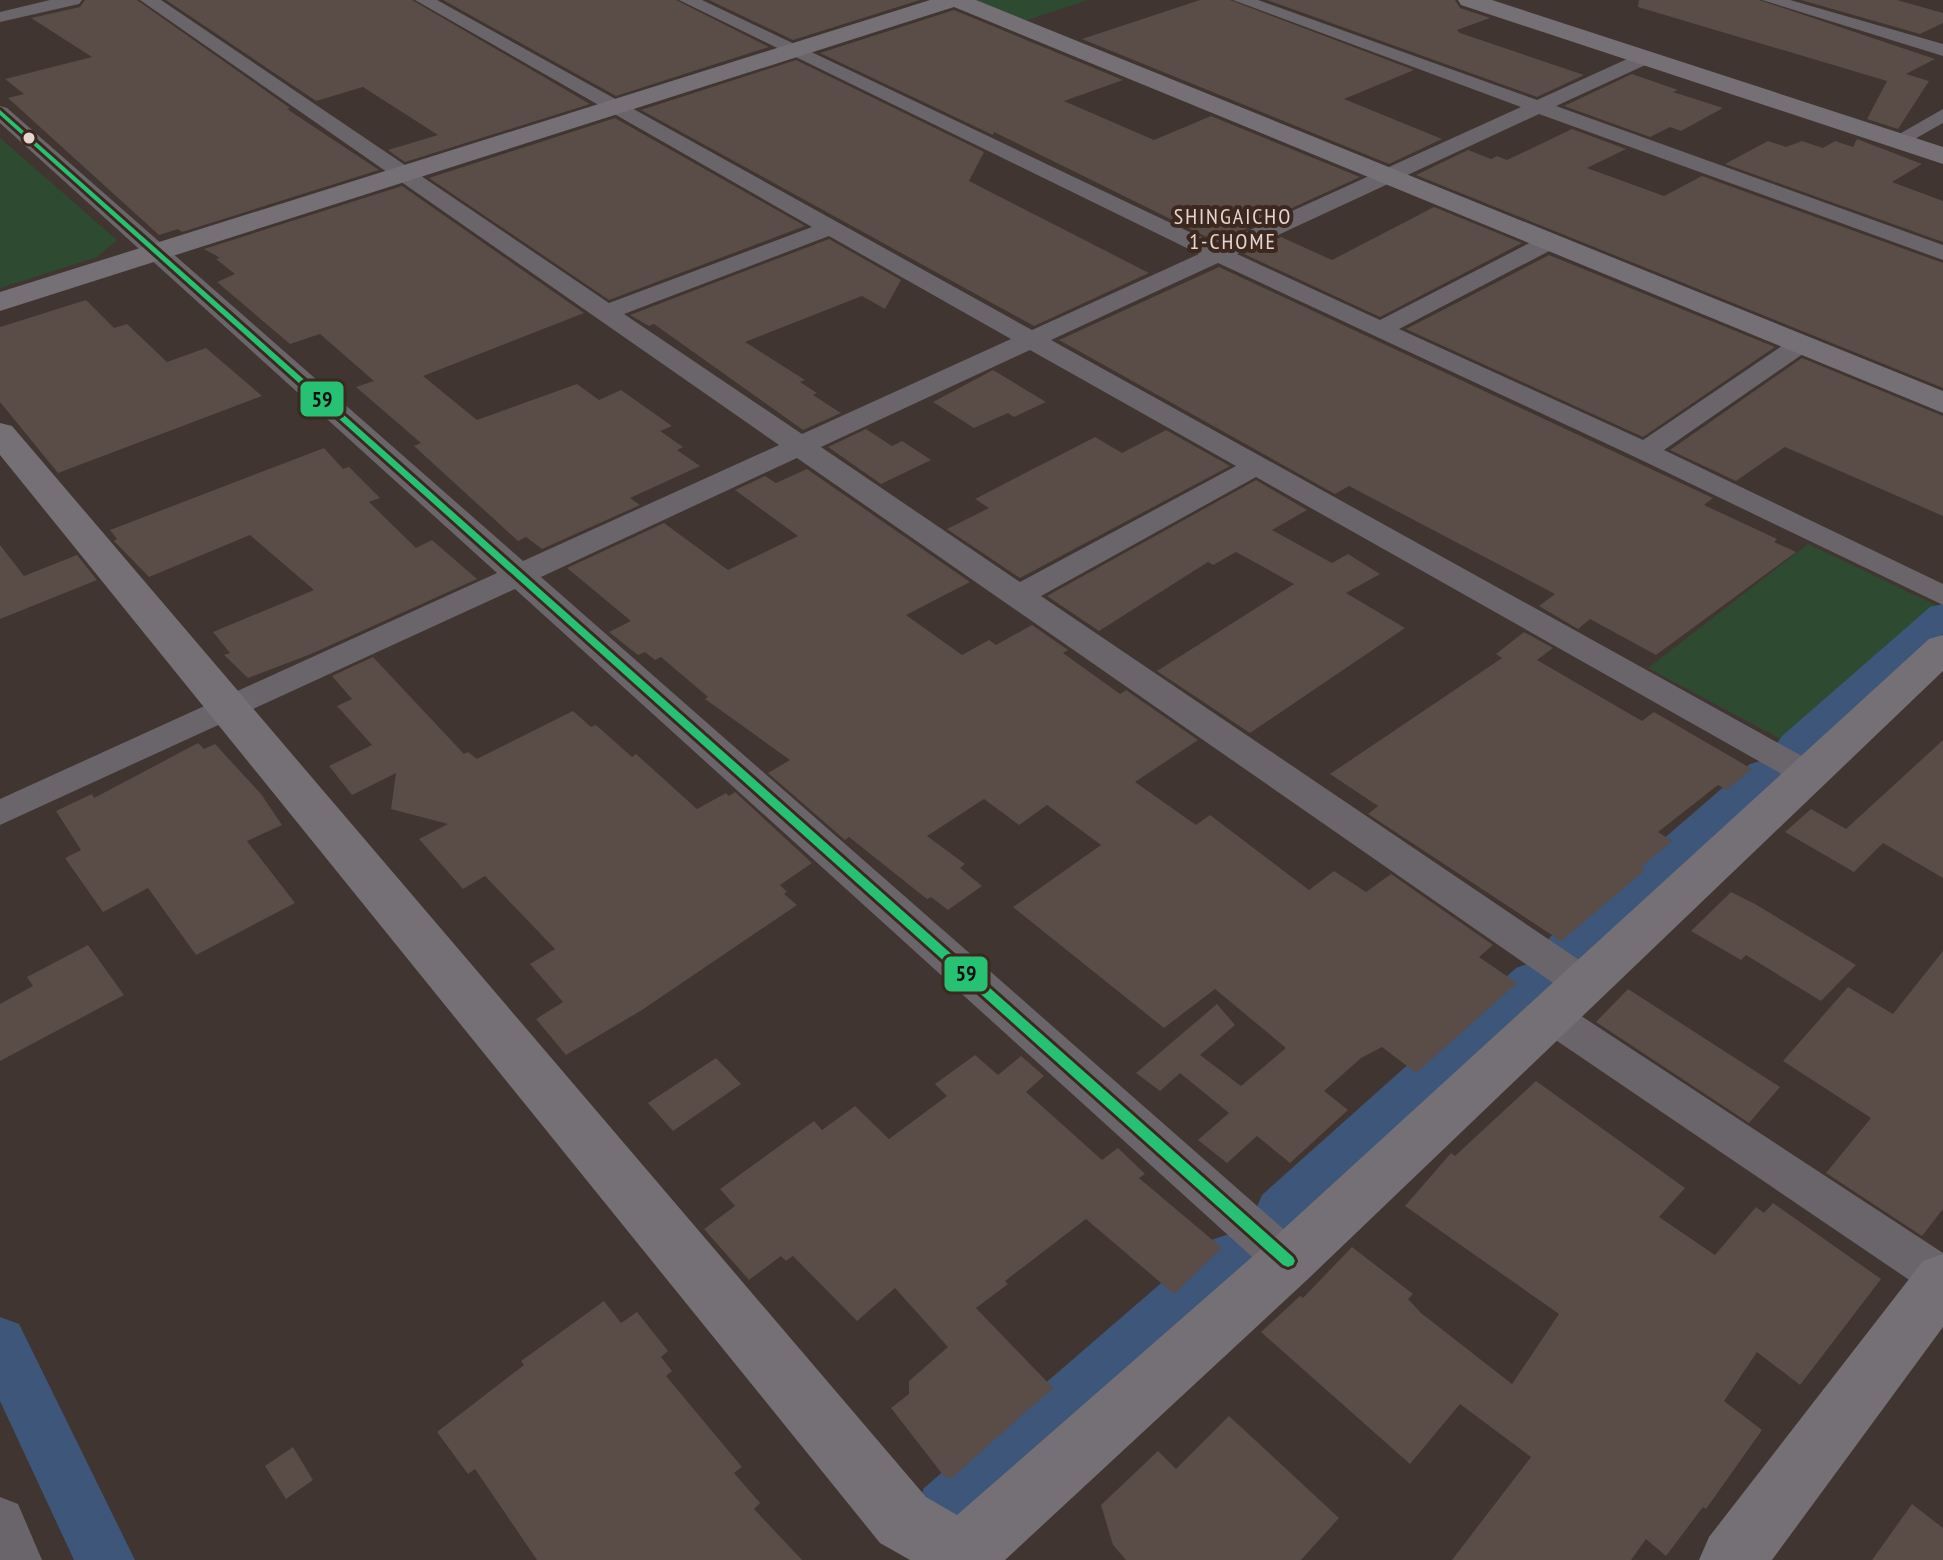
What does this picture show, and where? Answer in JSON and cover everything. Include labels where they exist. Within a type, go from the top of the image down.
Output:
[{"type":"street","points":[[0,17],[73,0]]},
{"type":"street","points":[[149,0],[804,446],[1016,597],[1943,1279],[1732,1560]]},
{"type":"street","points":[[424,0],[1806,773]]},
{"type":"street","points":[[688,0],[1215,253],[1645,451],[1943,596]]},
{"type":"street","points":[[0,302],[955,0],[1943,403]]},
{"type":"street","points":[[1242,0],[1943,253]]},
{"type":"street","points":[[1469,0],[1943,156]]},
{"type":"street","points":[[1771,0],[1943,50]]},
{"type":"street","points":[[0,813],[1645,58]]},
{"type":"street","points":[[0,112],[1288,1261]]},
{"type":"street","points":[[1897,141],[1943,115]]},
{"type":"street","points":[[605,313],[832,227]]},
{"type":"street","points":[[1380,329],[1551,241]]},
{"type":"street","points":[[1645,451],[1801,344]]},
{"type":"street","points":[[0,433],[903,1520],[964,1558],[1288,1261],[1943,648]]},
{"type":"street","points":[[1016,597],[1256,466]]},
{"type":"street","points":[[0,1522],[17,1560]]},
{"type":"green space","points":[[968,0],[1088,0],[1021,22]]},
{"type":"green space","points":[[0,138],[117,240],[97,257],[0,288]]},
{"type":"green space","points":[[1808,544],[1942,608],[1784,741],[1648,668]]},
{"type":"building","points":[[85,0],[137,0],[290,108],[287,109],[379,170],[182,232],[178,229],[159,235],[8,98],[24,94],[5,79],[92,57],[31,18],[80,7]]},
{"type":"building","points":[[166,0],[412,0],[590,104],[405,162],[388,150],[438,135],[363,87],[316,101]]},
{"type":"building","points":[[443,0],[676,0],[769,47],[616,96]]},
{"type":"building","points":[[709,0],[920,0],[793,40]]},
{"type":"building","points":[[1200,0],[1230,0],[1414,70],[1344,99],[1442,139],[1389,164],[1082,39]]},
{"type":"building","points":[[1267,0],[1455,0],[1460,8],[1490,18],[1457,30],[1460,33],[1584,75],[1537,97]]},
{"type":"building","points":[[1639,0],[1759,0],[1935,59],[1906,74],[1929,81],[1898,129],[1867,119],[1887,81],[1638,7]]},
{"type":"building","points":[[1801,0],[1897,0],[1943,13],[1943,23],[1920,34]]},
{"type":"building","points":[[954,10],[1123,80],[1064,101],[1154,140],[1211,116],[1360,177],[1217,242],[994,132],[993,135],[820,53]]},
{"type":"building","points":[[796,60],[984,152],[969,181],[1149,273],[1034,326],[641,110]]},
{"type":"building","points":[[1632,74],[1678,90],[1673,92],[1723,108],[1681,131],[1670,127],[1650,137],[1564,106]]},
{"type":"building","points":[[615,118],[805,226],[609,300],[429,178]]},
{"type":"building","points":[[1572,129],[1626,149],[1587,168],[1664,196],[1702,176],[1943,263],[1943,388],[1416,175],[1468,150],[1491,159],[1497,156],[1507,160]]},
{"type":"building","points":[[1857,139],[1922,164],[1892,182],[1943,201],[1943,242],[1725,164],[1768,141],[1786,147],[1802,141],[1823,148],[1835,141],[1853,147]]},
{"type":"building","points":[[402,186],[584,313],[423,376],[477,420],[577,384],[599,400],[621,390],[672,426],[660,431],[683,447],[677,450],[700,466],[630,498],[640,505],[542,549],[526,537],[518,541],[414,446],[421,443],[356,387],[374,381],[320,334],[290,344],[217,282],[235,274],[216,259],[220,258],[204,249]]},
{"type":"building","points":[[1434,207],[1522,243],[1380,317],[1244,254],[1281,237],[1332,260]]},
{"type":"building","points":[[829,239],[901,280],[885,309],[862,296],[745,342],[805,380],[800,382],[817,393],[813,395],[841,413],[803,430],[654,324],[649,326],[630,315]]},
{"type":"building","points":[[1549,255],[1775,347],[1643,437],[1406,329]]},
{"type":"building","points":[[1219,267],[1713,498],[1704,505],[1777,539],[1774,542],[1796,552],[1656,655],[1590,619],[1578,629],[1539,606],[1555,594],[1349,486],[1335,494],[1059,340]]},
{"type":"building","points":[[86,300],[114,328],[127,324],[167,362],[206,348],[262,396],[58,473],[0,402],[0,327]]},
{"type":"building","points":[[1802,358],[1943,416],[1943,516],[1785,447],[1736,481],[1670,450]]},
{"type":"building","points":[[993,370],[1046,402],[1014,417],[1008,413],[974,428],[933,402]]},
{"type":"building","points":[[866,429],[892,446],[902,441],[931,460],[881,484],[828,447]]},
{"type":"building","points":[[1166,430],[1230,466],[1020,578],[947,529],[989,508],[975,499],[1095,437],[1122,453]]},
{"type":"building","points":[[324,448],[343,469],[349,467],[380,498],[369,502],[416,548],[432,540],[477,579],[311,654],[248,678],[224,655],[230,653],[213,632],[314,590],[250,535],[149,577],[114,541],[117,539],[110,530]]},
{"type":"building","points":[[807,469],[970,582],[906,615],[962,655],[989,640],[996,645],[1032,625],[1068,650],[1063,653],[1120,694],[1126,690],[1198,740],[1135,782],[1196,825],[1210,815],[1309,890],[1334,871],[1366,892],[1391,874],[1493,945],[1479,957],[1517,983],[1416,1073],[1382,1047],[1361,1058],[1324,1091],[1348,1110],[1290,1163],[1257,1136],[1227,1163],[1198,1140],[1229,1113],[1180,1073],[1160,1091],[1136,1073],[1217,1004],[1235,1025],[1200,1055],[1241,1086],[1286,1048],[1215,989],[1164,1028],[1013,907],[1101,845],[1047,805],[1019,825],[984,799],[927,836],[965,864],[960,868],[982,886],[948,910],[931,897],[927,899],[849,837],[845,840],[768,773],[790,760],[705,699],[708,697],[661,657],[655,660],[645,652],[638,655],[609,632],[631,621],[567,568],[664,523],[728,570],[798,536],[735,490],[765,476],[776,483]]},
{"type":"building","points":[[1256,480],[1307,510],[1272,530],[1332,563],[1348,554],[1380,574],[1346,593],[1405,628],[1250,733],[1157,671],[1294,584],[1236,552],[1213,565],[1208,562],[1099,631],[1047,596]]},
{"type":"building","points":[[0,545],[24,576],[77,555],[97,580],[0,619]]},
{"type":"building","points":[[1524,632],[1553,648],[1537,660],[1642,721],[1654,712],[1752,769],[1727,790],[1718,785],[1658,832],[1672,841],[1641,867],[1645,870],[1561,941],[1368,814],[1378,806],[1330,774],[1502,658],[1496,654]]},
{"type":"building","points":[[373,657],[464,754],[468,752],[477,759],[573,711],[591,727],[596,725],[632,757],[636,754],[697,809],[726,793],[729,796],[735,792],[812,863],[780,885],[787,892],[784,894],[797,905],[642,1010],[566,1055],[536,1019],[563,1002],[530,964],[555,949],[485,876],[463,889],[419,839],[448,824],[391,809],[396,773],[352,795],[329,766],[372,745],[337,706],[352,699],[332,676]]},
{"type":"building","points":[[1943,740],[1943,878],[1883,843],[1854,872],[1785,832],[1811,809],[1846,829]]},
{"type":"building","points":[[198,743],[204,749],[215,744],[261,794],[282,825],[247,841],[295,903],[196,955],[148,888],[103,912],[65,858],[81,850],[56,811],[92,794],[94,798]]},
{"type":"building","points":[[1731,892],[1856,965],[1821,1001],[1746,955],[1741,960],[1691,931]]},
{"type":"building","points":[[88,945],[124,995],[0,1061],[0,1004],[33,986],[27,977]]},
{"type":"building","points":[[1943,951],[1943,1209],[1922,1236],[1826,1173],[1871,1118],[1783,1061],[1848,987],[1893,1014]]},
{"type":"building","points":[[1628,989],[1780,1087],[1749,1123],[1596,1022]]},
{"type":"building","points":[[975,1055],[998,1075],[1021,1056],[1044,1076],[1026,1092],[1102,1160],[1118,1148],[1145,1174],[1139,1178],[1222,1248],[1174,1294],[1086,1219],[1005,1281],[1008,1284],[976,1308],[1053,1388],[950,1479],[943,1475],[891,1408],[909,1394],[909,1381],[948,1347],[895,1288],[857,1321],[793,1256],[786,1261],[781,1256],[749,1280],[704,1229],[735,1206],[720,1189],[814,1121],[822,1130],[855,1106],[889,1139],[947,1096],[935,1084]]},
{"type":"building","points":[[716,1058],[741,1084],[673,1131],[648,1103]]},
{"type":"building","points":[[1536,1081],[1685,1188],[1659,1217],[1715,1255],[1756,1207],[1764,1213],[1773,1203],[1881,1279],[1800,1385],[1757,1352],[1724,1401],[1762,1430],[1706,1509],[1703,1507],[1666,1556],[1646,1539],[1631,1560],[1452,1560],[1531,1457],[1460,1404],[1410,1464],[1261,1332],[1300,1296],[1303,1298],[1352,1247],[1413,1294],[1408,1299],[1421,1313],[1512,1384],[1559,1314],[1405,1206],[1451,1153],[1455,1156]]},
{"type":"building","points":[[604,1301],[621,1323],[637,1312],[668,1351],[661,1357],[672,1371],[666,1376],[742,1467],[734,1473],[760,1503],[754,1509],[802,1560],[537,1560],[475,1469],[468,1474],[437,1432],[524,1365],[521,1361]]},
{"type":"building","points":[[1229,1416],[1339,1518],[1301,1560],[1126,1560],[1113,1545],[1101,1505],[1158,1451],[1176,1469]]},
{"type":"building","points":[[293,1447],[313,1480],[286,1499],[265,1466]]},
{"type":"building","points":[[1912,1504],[1943,1528],[1943,1560],[1872,1560]]},
{"type":"waterway","points":[[1796,745],[1943,615]]},
{"type":"waterway","points":[[1566,949],[1764,774]]},
{"type":"waterway","points":[[1280,1211],[1532,980]]},
{"type":"waterway","points":[[945,1509],[1229,1257]]},
{"type":"waterway","points":[[0,1342],[105,1560]]},
{"type":"transit line","name":"59","points":[[0,112],[1288,1261]]},
{"type":"district","name":"SHINGAICHO 1-CHOME","points":[[1233,228]]}]
